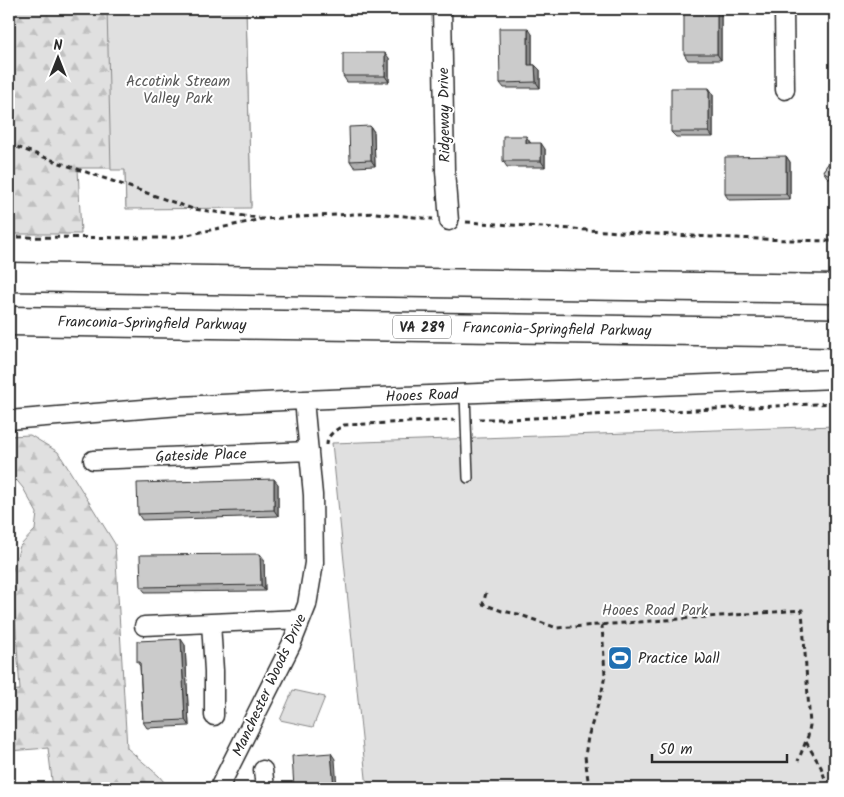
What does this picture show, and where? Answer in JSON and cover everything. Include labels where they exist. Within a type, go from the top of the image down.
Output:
[{"type":"main road","points":[[9,277],[835,289]]},
{"type":"main road","name":"Franconia-Springfield Parkway","points":[[9,321],[835,333]]},
{"type":"street","name":"Ridgeway Drive","points":[[442,9],[449,221]]},
{"type":"street","points":[[784,9],[785,90]]},
{"type":"street","name":"Hooes Road","points":[[9,420],[180,406],[835,379]]},
{"type":"street","name":"Manchester Woods Drive","points":[[219,788],[291,645],[307,605],[314,563],[313,495],[304,400]]},
{"type":"street","name":"Gateside Place","points":[[93,460],[309,451]]},
{"type":"street","points":[[144,626],[301,619]]},
{"type":"street","points":[[211,623],[214,716]]},
{"type":"street","points":[[264,770],[265,788]]},
{"type":"lane","points":[[465,393],[468,478]]},
{"type":"path","points":[[9,144],[193,209],[262,219]]},
{"type":"path","points":[[9,237],[173,238],[262,219],[375,213],[449,221],[612,232],[835,241]]},
{"type":"path","points":[[328,448],[328,440],[332,432],[344,425],[466,419],[512,419],[835,403]]},
{"type":"path","points":[[486,593],[484,604],[502,612],[518,614],[557,628],[802,610],[810,725],[808,736],[798,761]]},
{"type":"path","points":[[588,788],[585,756],[588,737],[605,675],[602,625]]},
{"type":"path","points":[[806,742],[821,767],[828,788]]},
{"type":"green space","points":[[9,9],[246,9],[251,206],[126,207],[125,168],[78,168],[81,234],[9,234]]},
{"type":"green space","name":"Accotink Stream Valley Park","points":[[107,9],[246,9],[251,208],[126,209],[125,170],[111,170]]},
{"type":"green space","name":"Hooes Road Park","points":[[835,426],[835,788],[367,788],[332,443]]},
{"type":"green space","points":[[30,435],[58,452],[115,544],[127,748],[159,776],[169,788],[53,788],[48,748],[9,751],[9,691],[20,690],[12,573],[20,546],[35,530],[37,513],[23,488],[9,471],[9,436]]},
{"type":"green space","points":[[293,690],[325,697],[313,727],[280,720]]},
{"type":"building","points":[[684,9],[717,9],[717,54],[684,54]]},
{"type":"building","points":[[499,28],[528,28],[528,65],[535,65],[536,82],[500,83]]},
{"type":"building","points":[[343,53],[385,53],[385,76],[343,76]]},
{"type":"building","points":[[671,88],[709,88],[709,132],[671,132]]},
{"type":"building","points":[[370,126],[371,160],[350,161],[349,127]]},
{"type":"building","points":[[503,136],[526,136],[526,143],[541,143],[541,161],[503,161]]},
{"type":"building","points":[[835,155],[835,179],[823,171]]},
{"type":"building","points":[[786,156],[786,194],[725,194],[725,157]]},
{"type":"building","points":[[274,479],[274,510],[138,514],[137,483]]},
{"type":"building","points":[[260,554],[261,585],[141,587],[140,555]]},
{"type":"building","points":[[181,639],[185,720],[143,722],[140,662],[137,662],[137,641]]},
{"type":"building","points":[[331,753],[334,788],[294,788],[292,756]]},
{"type":"place","name":"Practice Wall","points":[[620,658]]}]
